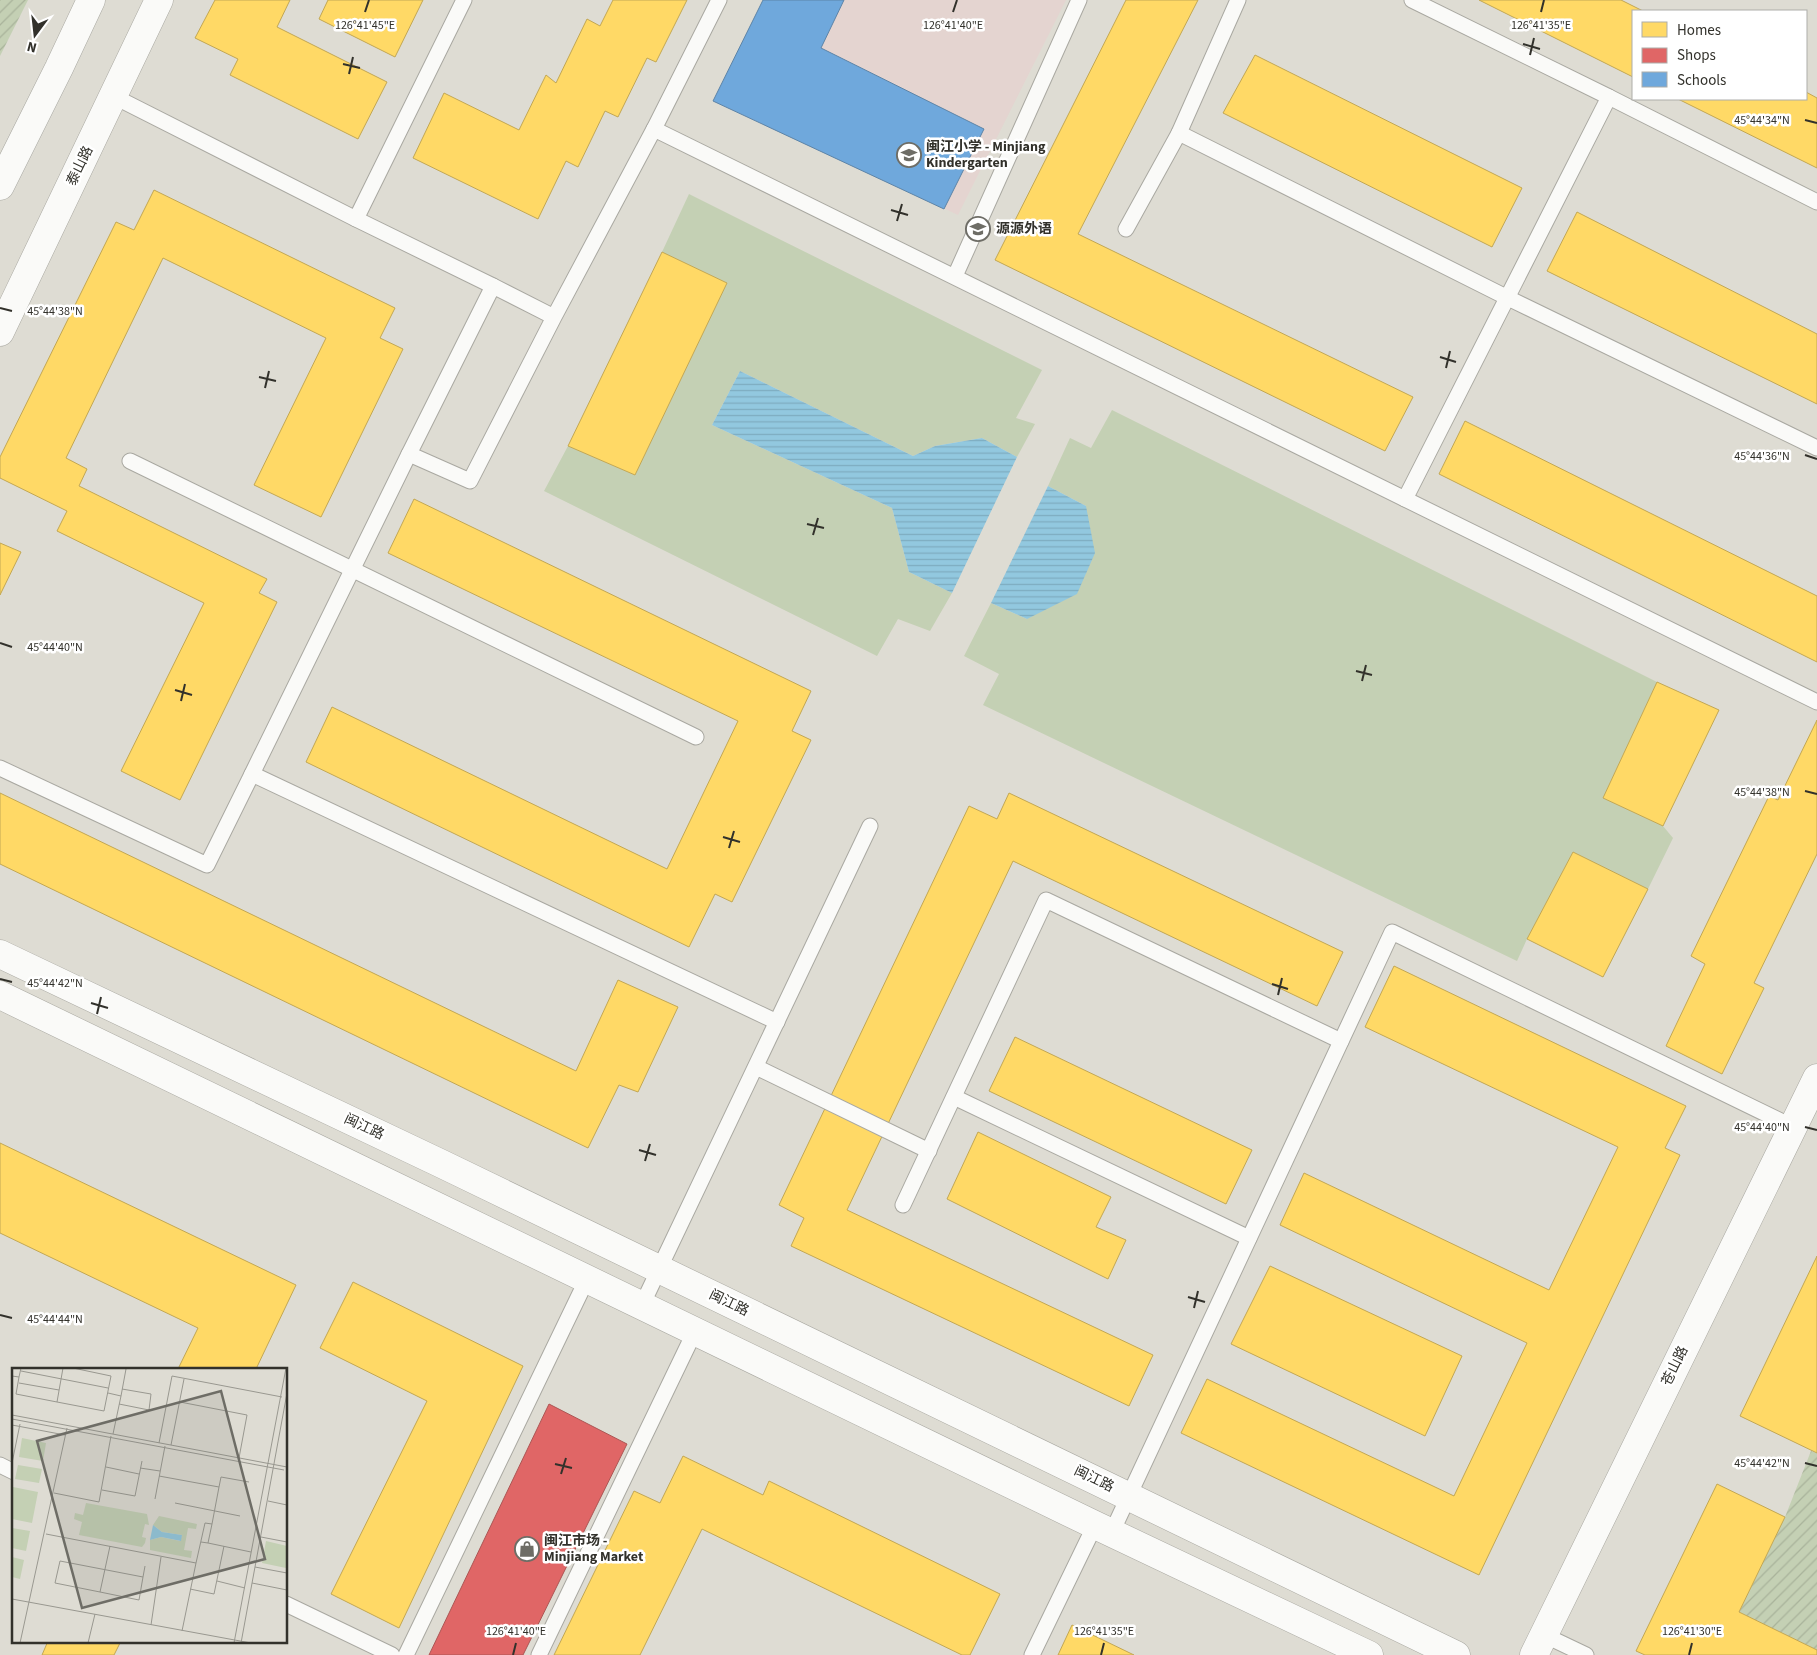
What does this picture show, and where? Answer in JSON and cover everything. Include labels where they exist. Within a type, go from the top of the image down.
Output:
[{"type":"main road","points":[[0,186],[91,0]]},
{"type":"main road","name":"泰山路","points":[[0,332],[159,0]]},
{"type":"main road","name":"闽江路","points":[[0,954],[659,1269],[1456,1655]]},
{"type":"main road","points":[[0,995],[1369,1655]]},
{"type":"main road","name":"苍山路","points":[[1539,1645],[1817,1078]]},
{"type":"lane","points":[[356,219],[464,0]]},
{"type":"lane","points":[[409,454],[470,481],[554,317],[654,129],[719,0]]},
{"type":"lane","points":[[955,276],[1079,0]]},
{"type":"lane","points":[[1126,228],[1179,133],[1238,0]]},
{"type":"lane","points":[[1412,0],[1817,202]]},
{"type":"lane","points":[[114,96],[554,317]]},
{"type":"lane","points":[[1406,499],[1610,98]]},
{"type":"lane","points":[[654,129],[1817,702]]},
{"type":"lane","points":[[1179,133],[1508,298],[1817,448]]},
{"type":"lane","points":[[0,768],[207,865],[493,286]]},
{"type":"lane","points":[[130,461],[696,737]]},
{"type":"lane","points":[[252,774],[777,1022]]},
{"type":"lane","points":[[642,1305],[870,826]]},
{"type":"lane","points":[[903,1205],[1046,900],[1341,1041]]},
{"type":"lane","points":[[1032,1655],[1103,1528],[1129,1496],[1392,932],[1793,1127]]},
{"type":"lane","points":[[756,1067],[929,1151]]},
{"type":"lane","points":[[954,1097],[1249,1238]]},
{"type":"lane","points":[[406,1655],[587,1279]]},
{"type":"lane","points":[[540,1655],[695,1331]]},
{"type":"lane","points":[[0,1465],[12,1471]]},
{"type":"lane","points":[[288,1605],[392,1655]]},
{"type":"lane","points":[[1539,1645],[1586,1655]]},
{"type":"shaded area","name":"闽江小学 - Minjiang Kindergarten","points":[[764,0],[1066,0],[958,215],[713,101]]},
{"type":"green space","points":[[0,0],[28,0],[0,56]]},
{"type":"green space","points":[[689,194],[1042,370],[1016,418],[1035,424],[1017,457],[982,438],[935,446],[913,456],[740,371],[712,425],[892,508],[909,572],[952,593],[930,631],[898,619],[877,656],[544,491],[568,446],[635,475],[727,283],[662,252]]},
{"type":"green space","points":[[1112,410],[1657,682],[1603,798],[1663,826],[1673,838],[1648,889],[1573,852],[1517,961],[983,705],[999,674],[964,656],[991,603],[1027,619],[1086,506],[1048,486],[1070,438],[1091,448]]},
{"type":"green space","points":[[1811,1451],[1817,1453],[1817,1650],[1739,1612],[1785,1517]]},
{"type":"water","points":[[740,371],[913,456],[935,446],[982,438],[1017,457],[952,593],[909,572],[892,508],[712,425]]},
{"type":"water","points":[[1048,486],[1086,506],[1095,553],[1077,594],[1027,619],[991,603]]},
{"type":"building: Homes","points":[[215,0],[290,0],[277,27],[387,82],[358,139],[230,75],[238,59],[195,38]]},
{"type":"building: Homes","points":[[328,0],[423,0],[395,57],[319,19]]},
{"type":"building: Homes","points":[[613,0],[687,0],[656,62],[647,58],[618,117],[605,111],[578,167],[566,161],[538,219],[413,158],[444,93],[519,130],[546,75],[556,83],[587,19],[600,26]]},
{"type":"building: Homes","points":[[1126,0],[1198,0],[1078,234],[1413,397],[1385,451],[995,260]]},
{"type":"building: Homes","points":[[1479,0],[1621,0],[1641,10],[1632,10],[1632,76]]},
{"type":"building: Homes","points":[[1255,55],[1522,188],[1492,247],[1223,113]]},
{"type":"building: Homes","points":[[1807,93],[1817,98],[1817,168],[1680,100],[1807,100]]},
{"type":"building: Homes","points":[[154,190],[395,308],[380,338],[403,349],[321,517],[254,485],[326,338],[163,258],[66,458],[87,469],[79,486],[267,579],[259,593],[277,602],[180,800],[121,771],[204,603],[57,531],[67,511],[0,478],[0,457],[116,222],[134,230]]},
{"type":"building: Homes","points":[[1577,212],[1817,334],[1817,404],[1547,271]]},
{"type":"building: Homes","points":[[662,252],[727,283],[635,475],[568,446]]},
{"type":"building: Homes","points":[[1465,421],[1817,596],[1817,662],[1439,474]]},
{"type":"building: Homes","points":[[414,499],[811,691],[792,731],[811,740],[732,902],[715,894],[689,947],[306,762],[332,707],[667,869],[738,721],[388,553]]},
{"type":"building: Homes","points":[[0,543],[21,552],[0,595]]},
{"type":"building: Homes","points":[[1657,682],[1719,710],[1663,826],[1603,798]]},
{"type":"building: Homes","points":[[1817,720],[1817,854],[1754,983],[1764,988],[1722,1074],[1666,1046],[1705,964],[1691,956],[1769,796],[1778,800]]},
{"type":"building: Homes","points":[[0,793],[576,1071],[618,980],[678,1007],[638,1092],[619,1085],[588,1148],[0,864]]},
{"type":"building: Homes","points":[[1009,793],[1343,952],[1317,1006],[1013,861],[847,1210],[1153,1355],[1129,1406],[791,1246],[804,1218],[779,1205],[969,806],[997,819]]},
{"type":"building: Homes","points":[[1573,852],[1648,889],[1603,977],[1527,939]]},
{"type":"building: Homes","points":[[1394,966],[1686,1106],[1665,1148],[1680,1155],[1479,1575],[1181,1433],[1207,1379],[1454,1496],[1527,1343],[1280,1225],[1304,1173],[1549,1290],[1618,1147],[1365,1027]]},
{"type":"building: Homes","points":[[1015,1037],[1252,1150],[1226,1204],[989,1091]]},
{"type":"building: Homes","points":[[978,1132],[1111,1197],[1096,1227],[1126,1240],[1108,1279],[947,1199]]},
{"type":"building: Homes","points":[[0,1143],[296,1285],[256,1368],[178,1368],[198,1328],[0,1233]]},
{"type":"building: Homes","points":[[1817,1256],[1817,1453],[1740,1416]]},
{"type":"building: Homes","points":[[1270,1266],[1462,1356],[1425,1436],[1231,1344]]},
{"type":"building: Homes","points":[[353,1282],[523,1366],[399,1628],[331,1594],[427,1401],[320,1348]]},
{"type":"building: Homes","points":[[683,1456],[763,1495],[769,1481],[1000,1594],[970,1655],[962,1655],[702,1529],[640,1655],[554,1655],[634,1491],[660,1503]]},
{"type":"building: Homes","points":[[1717,1484],[1785,1517],[1739,1612],[1817,1650],[1817,1655],[1645,1655],[1636,1651]]},
{"type":"building: Homes","points":[[1072,1625],[1134,1655],[1058,1655]]},
{"type":"building: Homes","points":[[48,1642],[120,1642],[114,1655],[42,1655]]},
{"type":"building: Shops","name":"闽江市场 - Minjiang Market","points":[[549,1404],[627,1444],[523,1655],[429,1655]]},
{"type":"building: Schools","points":[[763,0],[844,0],[821,48],[984,129],[944,209],[713,101]]},
{"type":"place","name":"闽江小学 - Minjiang Kindergarten","points":[[909,155]]},
{"type":"place","name":"源源外语","points":[[978,229]]},
{"type":"place","name":"闽江市场 - Minjiang Market","points":[[527,1549]]}]
